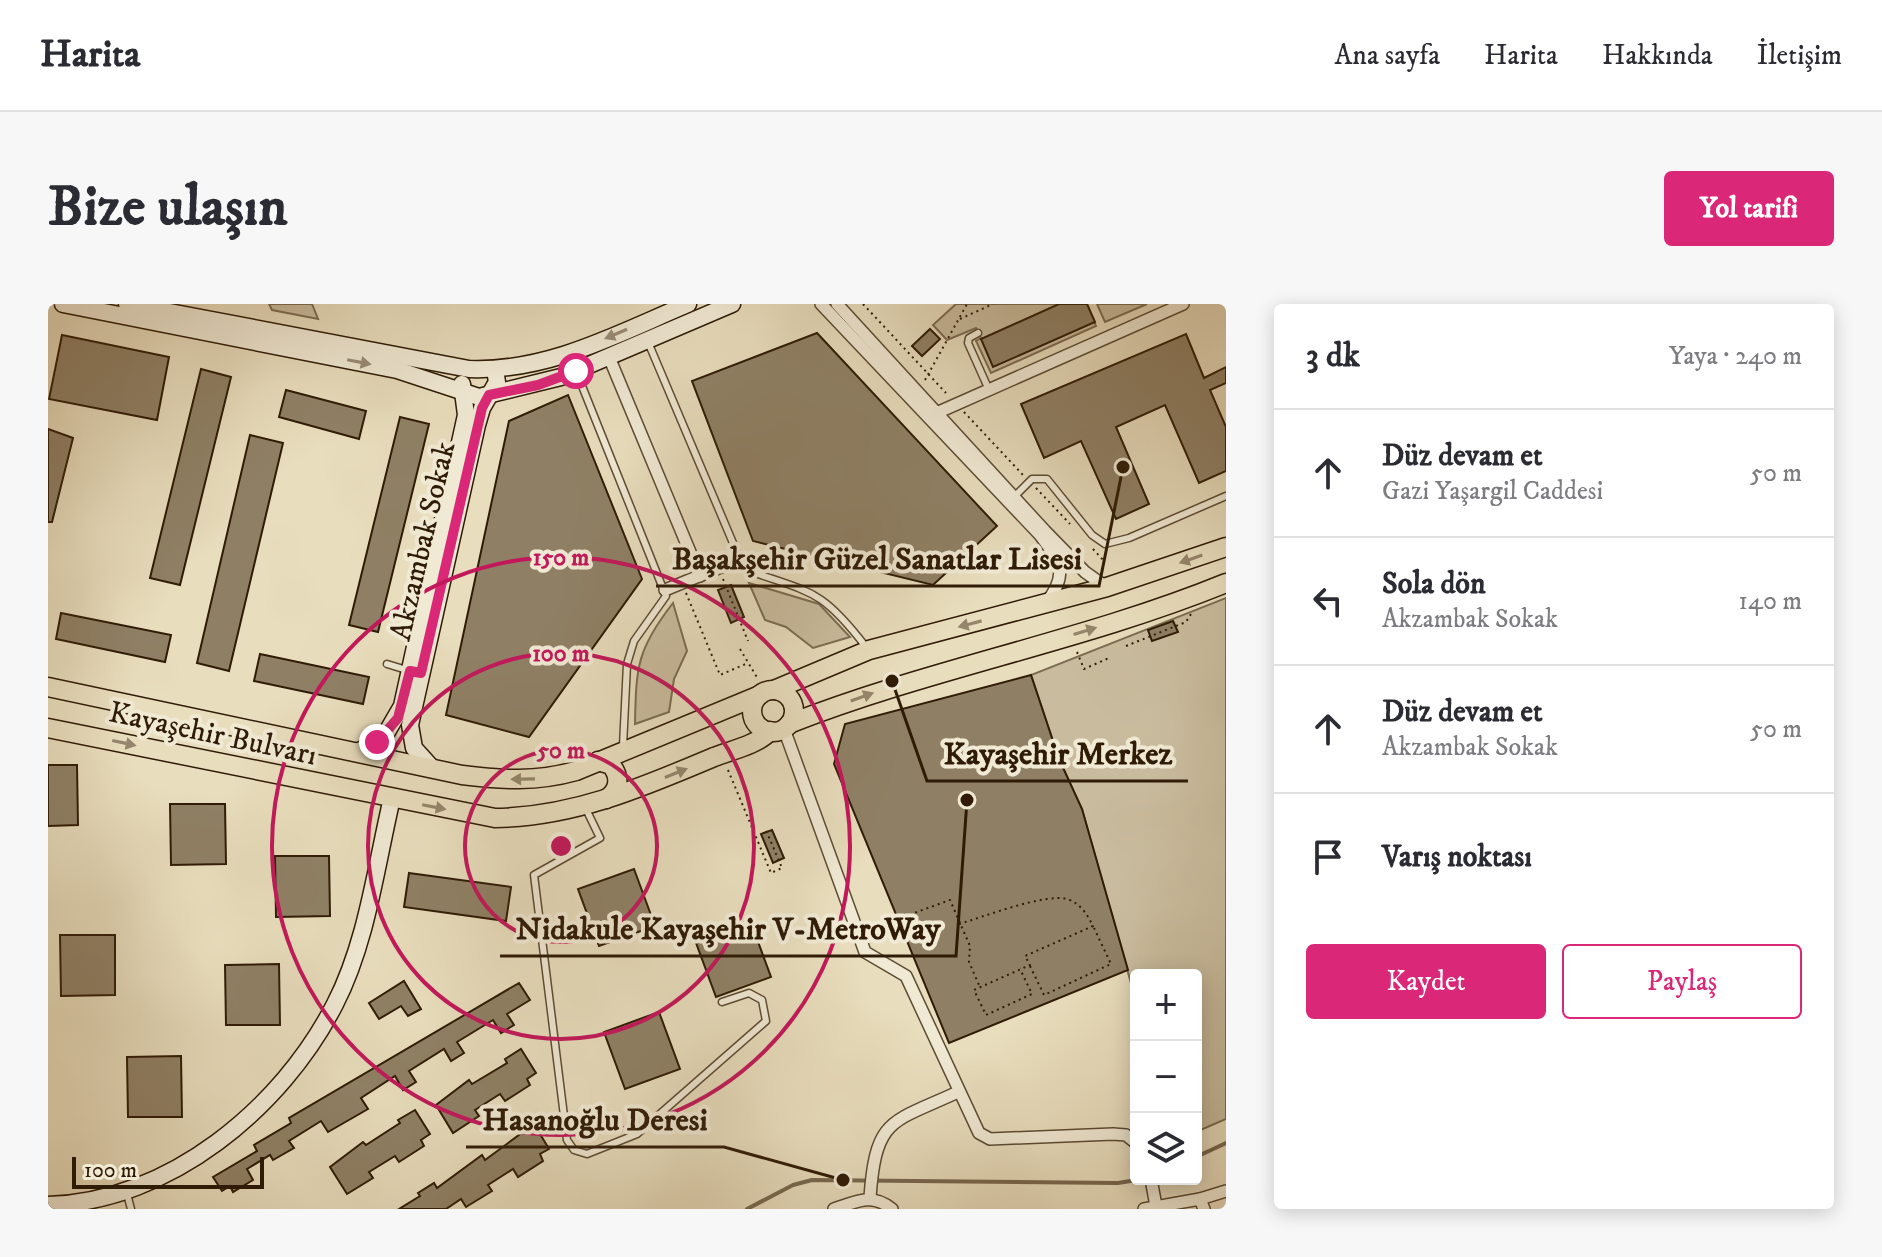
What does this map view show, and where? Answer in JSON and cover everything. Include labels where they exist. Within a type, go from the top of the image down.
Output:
[{"type":"main road","name":"Kayaşehir Bulvarı","points":[[48,687],[433,769],[493,779],[550,778],[869,650],[1107,587],[1226,547]]},
{"type":"main road","name":"Kayaşehir Bulvarı","points":[[48,728],[495,818],[584,806],[603,800],[871,694],[1071,636],[1226,583]]},
{"type":"main road","points":[[766,692],[786,694],[793,705],[781,728],[754,719],[753,705],[766,692]]},
{"type":"main road","points":[[598,761],[616,770],[616,789],[603,800]]},
{"type":"street","points":[[63,304],[469,369],[495,370],[536,365],[688,304]]},
{"type":"street","points":[[127,304],[189,323],[397,370],[479,397],[538,385],[732,304]]},
{"type":"street","points":[[821,304],[1085,572],[1107,587]]},
{"type":"street","points":[[837,304],[1056,558],[1061,577],[1046,604]]},
{"type":"street","points":[[932,416],[1183,304]]},
{"type":"street","points":[[570,353],[576,371]]},
{"type":"street","points":[[609,357],[700,576]]},
{"type":"street","name":"Akzambak Sokak","points":[[433,769],[414,748],[410,735],[416,672],[466,415],[462,379],[469,369]]},
{"type":"street","name":"Akzambak Sokak","points":[[358,752],[384,737],[398,718],[416,672],[477,425],[497,382],[495,370]]},
{"type":"street","points":[[665,590],[738,560]]},
{"type":"street","points":[[781,728],[865,952],[906,976],[979,1133],[990,1139],[1113,1134],[1130,1138]]},
{"type":"street","points":[[48,1205],[126,1190],[193,1157],[261,1106],[293,1071],[336,1003],[357,947],[392,798]]},
{"type":"street","points":[[870,1191],[876,1147],[896,1121],[958,1092]]},
{"type":"street","points":[[1152,1185],[1150,1207],[1202,1204],[1226,1191]]},
{"type":"street","points":[[834,1209],[870,1191]]},
{"type":"street","points":[[870,1191],[892,1209]]},
{"type":"lane","points":[[978,333],[968,341],[989,390]]},
{"type":"lane","points":[[648,341],[738,560],[746,570],[789,582],[824,599],[869,650]]},
{"type":"lane","points":[[576,371],[665,590],[663,601],[634,641],[627,664],[623,751],[616,770]]},
{"type":"lane","points":[[1014,497],[1029,481],[1040,477],[1053,483],[1082,524],[1105,544],[1129,538],[1226,496]]},
{"type":"lane","points":[[387,664],[416,672]]},
{"type":"lane","points":[[584,806],[600,838],[534,875],[567,1140],[574,1150],[587,1154],[637,1134],[766,1021],[762,1000],[749,993],[722,1002]]},
{"type":"lane","points":[[126,1190],[131,1209]]},
{"type":"path","points":[[863,304],[1072,526]]},
{"type":"path","points":[[917,394],[967,304]]},
{"type":"path","points":[[959,319],[993,304]]},
{"type":"path","points":[[1093,549],[1103,560]]},
{"type":"path","points":[[700,576],[682,584],[720,675],[748,663]]},
{"type":"path","points":[[726,587],[748,641]]},
{"type":"path","points":[[1126,646],[1175,626]]},
{"type":"path","points":[[1071,636],[1084,669],[1109,658]]},
{"type":"path","points":[[740,649],[766,692]]},
{"type":"path","points":[[721,755],[771,873],[782,868],[765,828]]},
{"type":"path","points":[[959,924],[1056,898],[1073,902],[1083,909],[1093,926],[1111,964],[1044,995],[1025,956],[1093,926]]},
{"type":"path","points":[[858,933],[950,900],[970,946],[969,962],[981,988]]},
{"type":"path","points":[[1020,969],[1032,994],[986,1015],[974,990],[981,988],[1020,969],[1030,965]]},
{"type":"shaded area","points":[[269,304],[312,304],[318,319],[272,310]]},
{"type":"shaded area","points":[[956,304],[1087,304],[1096,326],[991,373],[976,341],[981,338],[976,328],[947,340],[933,325]]},
{"type":"shaded area","points":[[1097,304],[1147,304],[1105,322]]},
{"type":"shaded area","points":[[749,583],[819,604],[850,637],[813,648],[786,627],[765,620]]},
{"type":"shaded area","points":[[1226,598],[1226,1119],[1202,1129],[1202,969],[1130,969],[1130,980],[1082,809],[1059,759],[1031,675]]},
{"type":"shaded area","points":[[673,603],[687,651],[674,679],[669,712],[635,724],[636,688],[645,646]]},
{"type":"building","points":[[1059,304],[1087,304],[1095,322],[993,367],[981,339]]},
{"type":"building","points":[[930,329],[940,339],[922,356],[912,346]]},
{"type":"building","points":[[817,333],[997,526],[933,585],[753,541],[692,381]]},
{"type":"building","points":[[1186,334],[1204,378],[1226,367],[1226,383],[1210,390],[1226,427],[1226,471],[1199,483],[1165,405],[1116,427],[1149,504],[1116,519],[1081,441],[1044,458],[1021,404]]},
{"type":"building","points":[[62,335],[169,357],[157,420],[49,399]]},
{"type":"building","points":[[201,369],[231,377],[180,585],[150,578]]},
{"type":"building","points":[[286,390],[366,411],[359,439],[279,417]]},
{"type":"building","points":[[568,395],[642,579],[529,737],[446,715],[509,421]]},
{"type":"building","points":[[400,417],[429,424],[378,632],[349,625]]},
{"type":"building","points":[[48,429],[73,438],[52,522],[48,522]]},
{"type":"building","points":[[250,435],[283,443],[229,671],[197,663]]},
{"type":"building","points":[[731,585],[744,617],[731,623],[718,590]]},
{"type":"building","points":[[61,613],[171,635],[165,662],[56,639]]},
{"type":"building","points":[[1173,621],[1178,632],[1152,641],[1148,630]]},
{"type":"building","points":[[260,654],[369,677],[363,704],[254,681]]},
{"type":"building","points":[[1031,675],[1059,759],[1082,809],[1128,970],[949,1043],[834,764],[845,724]]},
{"type":"building","points":[[48,765],[77,765],[78,825],[48,826]]},
{"type":"building","points":[[170,804],[225,804],[226,864],[171,865]]},
{"type":"building","points":[[772,830],[784,858],[773,863],[761,834]]},
{"type":"building","points":[[275,856],[329,856],[330,916],[276,917]]},
{"type":"building","points":[[634,869],[655,926],[599,946],[578,889]]},
{"type":"building","points":[[409,873],[511,887],[506,921],[404,907]]},
{"type":"building","points":[[750,920],[771,977],[716,997],[695,940]]},
{"type":"building","points":[[60,935],[115,935],[115,995],[61,996]]},
{"type":"building","points":[[279,964],[280,1025],[226,1025],[225,965]]},
{"type":"building","points":[[404,981],[421,1009],[408,1016],[401,1006],[379,1019],[369,1003]]},
{"type":"building","points":[[519,983],[530,1000],[507,1014],[514,1025],[501,1033],[493,1020],[457,1042],[464,1053],[451,1061],[444,1049],[409,1071],[416,1082],[403,1090],[395,1076],[361,1098],[368,1109],[328,1132],[321,1121],[289,1141],[294,1148],[273,1160],[270,1155],[247,1169],[253,1180],[233,1192],[230,1186],[222,1191],[213,1177],[257,1151],[254,1145],[291,1123],[289,1118]]},
{"type":"building","points":[[659,1012],[680,1069],[625,1089],[604,1032]]},
{"type":"building","points":[[521,1049],[536,1073],[527,1079],[530,1085],[505,1101],[500,1094],[475,1110],[479,1116],[453,1133],[436,1105],[469,1080],[472,1084],[507,1063],[505,1059]]},
{"type":"building","points":[[181,1056],[182,1117],[128,1117],[127,1057]]},
{"type":"building","points":[[415,1110],[430,1134],[421,1140],[424,1146],[399,1162],[395,1156],[369,1172],[373,1178],[347,1194],[330,1167],[363,1142],[366,1145],[400,1123],[398,1120]]},
{"type":"building","points":[[534,1124],[549,1149],[540,1154],[543,1161],[518,1177],[513,1169],[488,1185],[492,1191],[466,1207],[461,1199],[446,1209],[399,1209],[434,1183],[437,1188],[482,1155],[485,1160]]},
{"type":"waterway","points":[[1202,1154],[1226,1143]]},
{"type":"waterway","points":[[747,1209],[793,1185],[812,1180],[1130,1181]]},
{"type":"place","name":"Başakşehir Güzel Sanatlar Lisesi","points":[[1123,467]]},
{"type":"place","name":"Kayaşehir Merkez","points":[[892,681]]},
{"type":"place","name":"Nidakule Kayaşehir V-MetroWay","points":[[967,800]]},
{"type":"place","name":"Hasanoğlu Deresi","points":[[843,1180]]},
{"type":"route","points":[[377,742],[398,718],[410,671],[421,673],[482,408],[489,395],[538,385],[576,371]]}]
